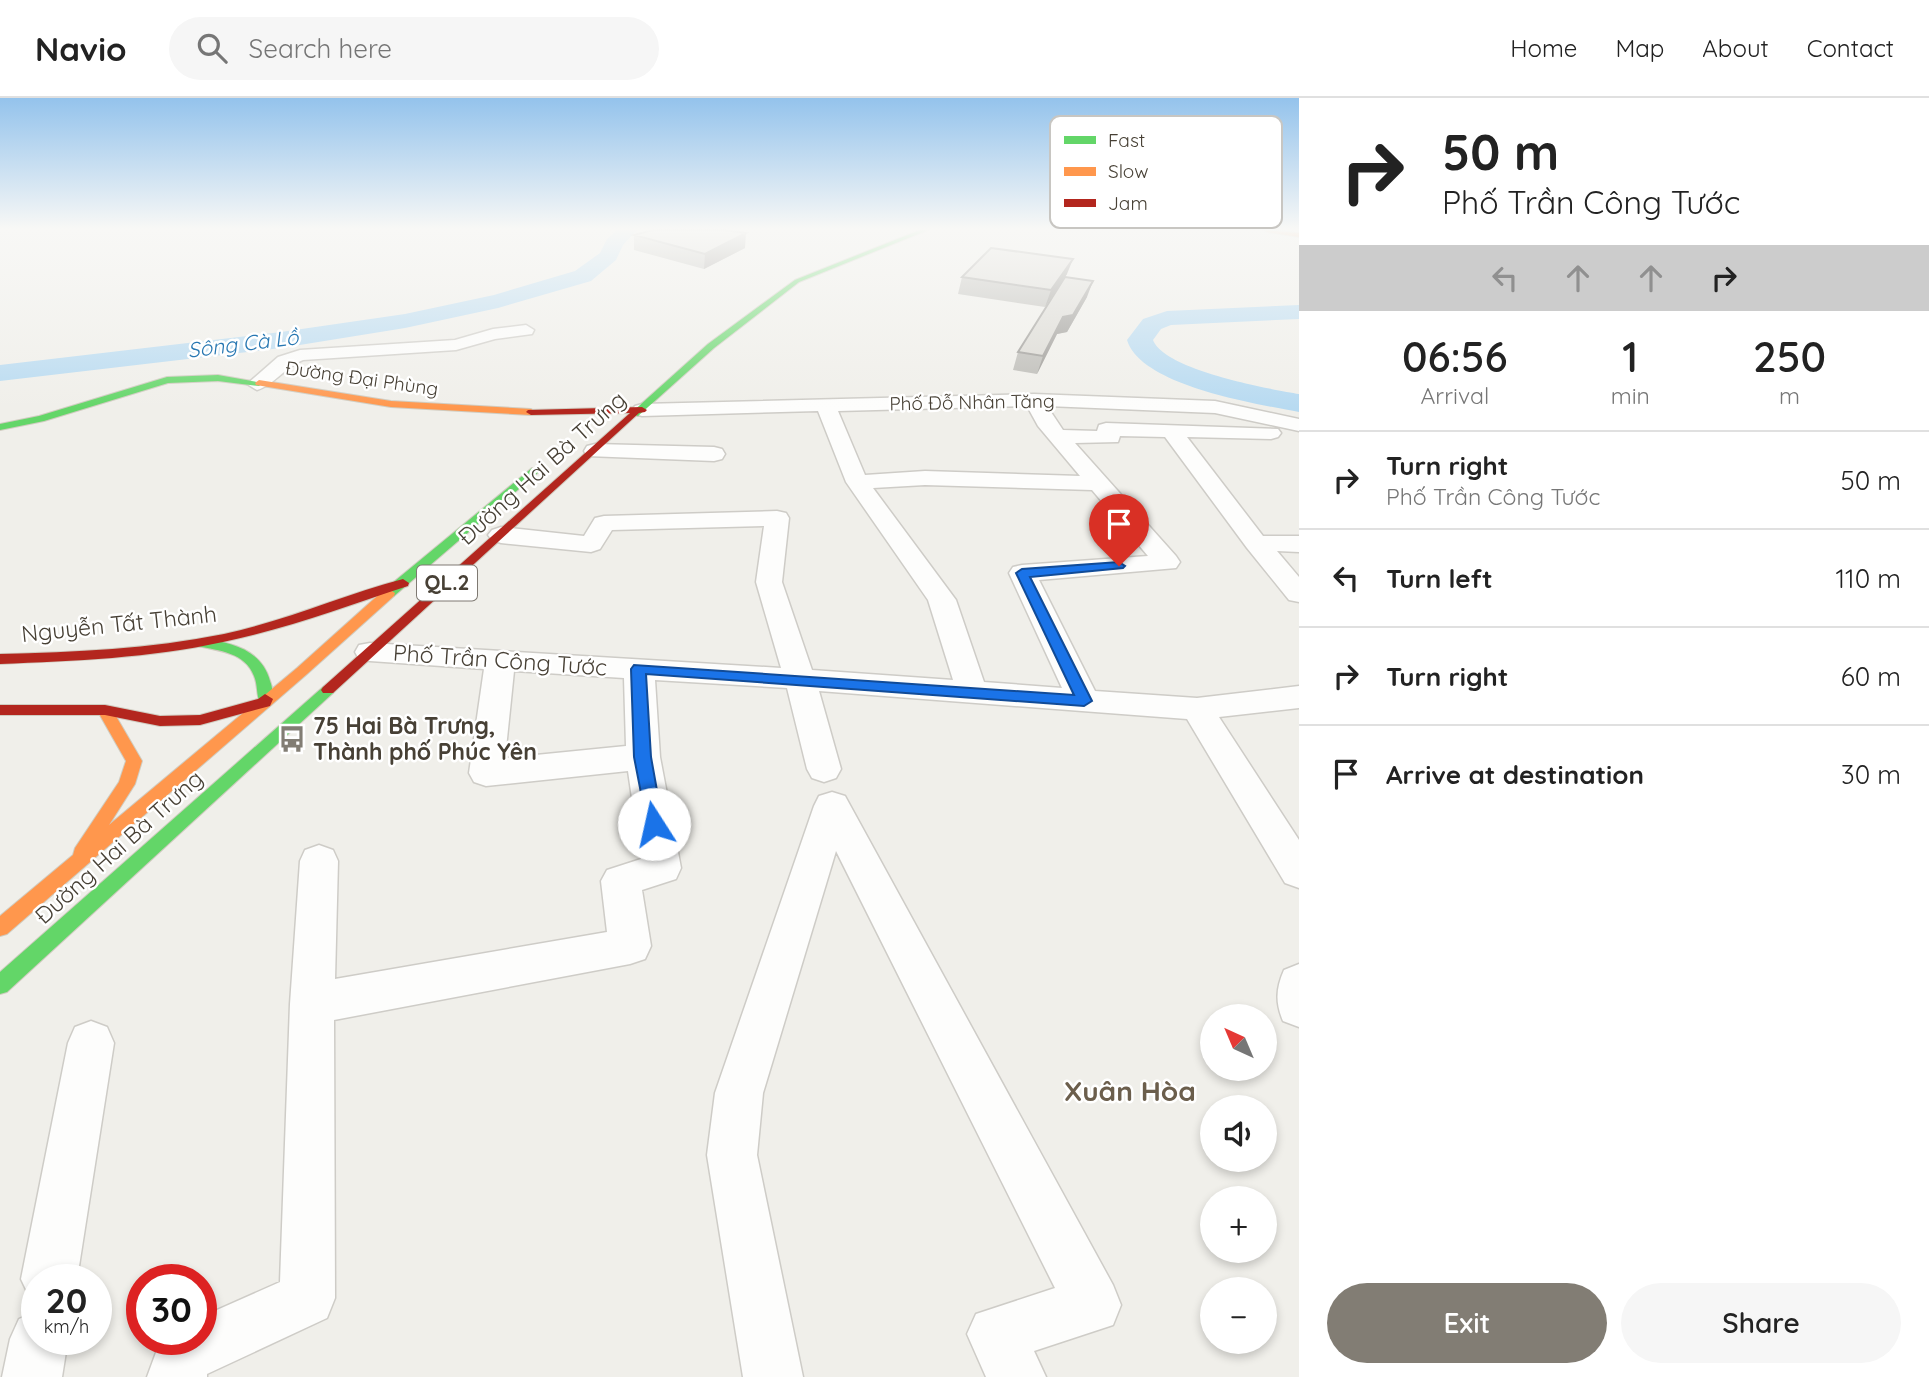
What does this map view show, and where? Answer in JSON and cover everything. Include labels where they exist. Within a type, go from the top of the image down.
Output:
[{"type":"main road","name":"Đường Hai Bà Trưng","points":[[0,985],[711,346],[785,290]]},
{"type":"main road","points":[[738,301],[764,305]]},
{"type":"main road","name":"Đường Đại Phùng","points":[[0,427],[41,419],[167,380],[219,378],[371,402],[464,412],[606,414],[642,410]]},
{"type":"main road","name":"Đường Hai Bà Trưng","points":[[585,431],[626,397]]},
{"type":"main road","name":"Đường Hai Bà Trưng","points":[[0,928],[265,702],[344,631],[554,456]]},
{"type":"main road","name":"Nguyễn Tất Thành","points":[[0,659],[85,655],[194,643],[254,630],[403,583]]},
{"type":"main road","points":[[0,710],[105,710],[160,721],[200,720],[265,702],[265,680],[253,661],[240,650],[221,643],[194,643]]},
{"type":"main road","points":[[75,863],[127,784],[134,761],[105,710]]},
{"type":"street","points":[[257,384],[284,361],[300,355],[456,345],[493,334],[526,330]]},
{"type":"street","name":"Phố Đỗ Nhân Tăng","points":[[642,410],[1034,400],[1215,407],[1299,426]]},
{"type":"street","points":[[1034,400],[1045,422],[1167,562],[1022,573],[1084,701]]},
{"type":"street","points":[[825,405],[857,482],[942,600],[972,692]]},
{"type":"street","points":[[1057,436],[1111,438],[1106,429],[1279,432],[1299,426]]},
{"type":"street","points":[[1172,432],[1256,543],[1299,594]]},
{"type":"street","points":[[595,451],[714,454]]},
{"type":"street","points":[[857,482],[925,478],[1098,482]]},
{"type":"street","points":[[501,535],[592,544],[604,523],[777,518],[769,582],[800,679],[824,769]]},
{"type":"street","points":[[1256,543],[1299,544]]},
{"type":"street","name":"Phố Trần Công Tước","points":[[370,652],[800,679],[1197,709],[1299,698]]},
{"type":"street","points":[[500,660],[486,774],[643,757]]},
{"type":"street","points":[[312,1004],[631,946],[621,881],[662,868],[643,757],[639,669]]},
{"type":"street","points":[[1197,709],[1299,872]]},
{"type":"street","points":[[773,1377],[732,1156],[739,1093],[832,806],[1093,1305],[996,1334],[1016,1377]]},
{"type":"street","points":[[177,1377],[183,1355],[307,1298],[312,1004],[319,861]]},
{"type":"street","points":[[1299,984],[1299,1006]]},
{"type":"street","points":[[52,1264],[90,1043]]},
{"type":"street","points":[[32,1377],[36,1355]]},
{"type":"building","points":[[1057,290],[1088,290],[1073,315],[1063,317],[1043,356],[1018,352]]},
{"type":"waterway","name":"Sông Cà Lồ","points":[[0,373],[281,340],[405,321],[536,290]]},
{"type":"waterway","name":"Sông Cà Lồ","points":[[1299,312],[1167,318],[1152,324],[1140,340],[1143,349],[1160,361],[1197,378],[1299,403]]},
{"type":"traffic: fast","points":[[635,414],[711,346],[786,290]]},
{"type":"traffic: fast","points":[[0,427],[41,419],[167,380],[218,378],[259,383]]},
{"type":"traffic: fast","points":[[389,593],[536,470]]},
{"type":"traffic: fast","points":[[203,643],[227,647],[256,665],[265,686],[265,699]]},
{"type":"traffic: fast","points":[[0,985],[328,690]]},
{"type":"traffic: slow","points":[[259,383],[391,404],[531,412]]},
{"type":"traffic: slow","points":[[0,928],[302,671],[389,593]]},
{"type":"traffic: slow","points":[[81,853],[127,784],[134,761],[105,710]]},
{"type":"traffic: jam","points":[[531,412],[642,410]]},
{"type":"traffic: jam","points":[[328,690],[635,414]]},
{"type":"traffic: jam","points":[[0,659],[112,653],[224,638],[292,620],[403,583]]},
{"type":"traffic: jam","points":[[0,710],[105,710],[160,721],[200,720],[265,702],[265,699]]},
{"type":"place","name":"75 Hai Bà Trưng, Thành phố Phúc Yên","points":[[292,739]]},
{"type":"district","name":"Xuân Hòa","points":[[1130,1091]]},
{"type":"route","points":[[654,824],[643,757],[639,669],[823,680],[1084,701],[1022,573],[1119,566]]}]
